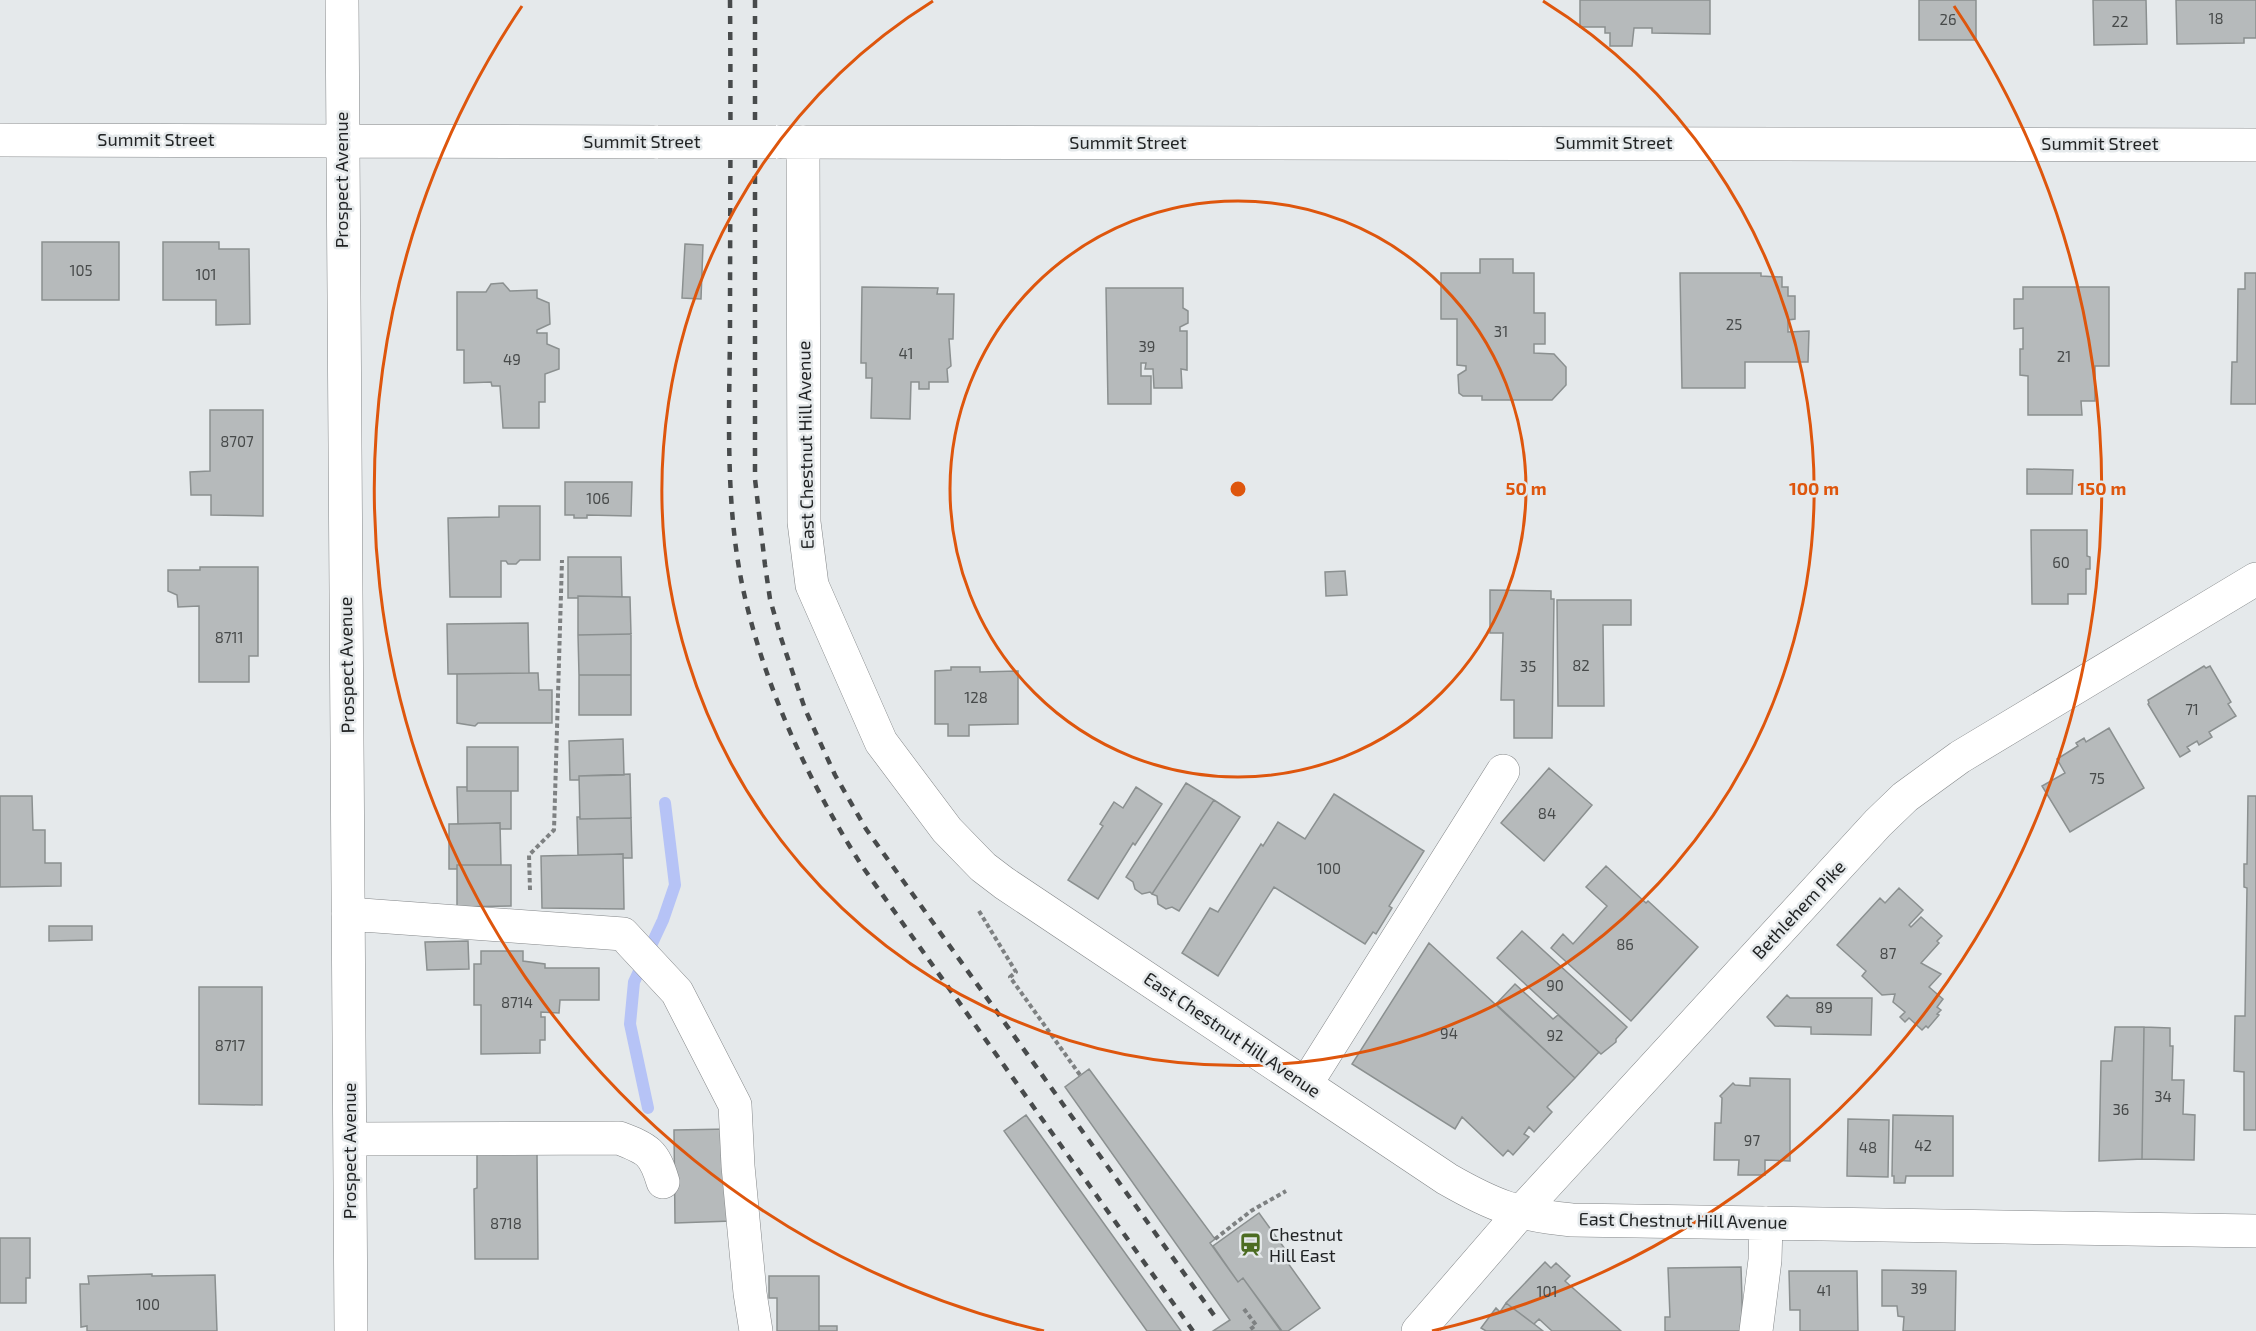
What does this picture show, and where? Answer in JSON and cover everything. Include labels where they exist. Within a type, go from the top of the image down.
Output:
[{"type":"street","name":"Prospect Avenue","points":[[342,0],[342,346],[348,726],[351,1331]]},
{"type":"street","name":"Summit Street","points":[[0,140],[2256,145]]},
{"type":"street","name":"East Chestnut Hill Avenue","points":[[790,142],[804,522],[812,585],[881,742],[947,830],[983,867],[1004,883],[1447,1179],[1487,1201],[1520,1213],[1572,1220],[2256,1231]]},
{"type":"street","name":"Bethlehem Pike","points":[[1428,1328],[1520,1213],[1878,823],[1905,797],[1960,757],[2256,579]]},
{"type":"street","points":[[1306,1084],[1503,771]]},
{"type":"street","points":[[348,914],[623,934],[677,992],[735,1105],[738,1166],[750,1293],[756,1331]]},
{"type":"street","points":[[350,1139],[619,1138],[641,1146],[656,1160],[663,1182]]},
{"type":"street","points":[[1755,1331],[1765,1260],[1766,1223]]},
{"type":"path","points":[[532,928],[528,855],[554,830],[562,560]]},
{"type":"path","points":[[977,908],[1016,972],[1010,976],[1080,1075]]},
{"type":"path","points":[[1215,1239],[1251,1211],[1286,1191]]},
{"type":"path","points":[[1244,1309],[1256,1325],[1248,1331]]},
{"type":"building","points":[[1580,0],[1710,0],[1710,34],[1652,33],[1652,28],[1634,28],[1632,46],[1610,46],[1610,33],[1605,33],[1605,27],[1580,27]]},
{"type":"building","points":[[1919,0],[1976,0],[1976,40],[1919,40]]},
{"type":"building","points":[[2093,0],[2146,0],[2147,44],[2094,45]]},
{"type":"building","points":[[2176,0],[2256,0],[2256,38],[2244,38],[2244,43],[2177,44]]},
{"type":"building","points":[[42,242],[119,242],[119,300],[42,300]]},
{"type":"building","points":[[163,242],[219,242],[219,249],[249,249],[250,324],[216,325],[216,300],[163,300]]},
{"type":"building","points":[[685,244],[703,245],[701,299],[682,298]]},
{"type":"building","points":[[1480,259],[1513,259],[1513,273],[1534,273],[1534,313],[1545,313],[1545,344],[1534,344],[1534,353],[1554,354],[1566,367],[1566,385],[1552,400],[1482,400],[1482,396],[1463,396],[1459,393],[1458,375],[1466,370],[1466,366],[1457,365],[1457,319],[1441,319],[1441,273],[1480,273]]},
{"type":"building","points":[[1680,273],[1761,273],[1761,276],[1782,277],[1782,287],[1788,287],[1788,296],[1795,296],[1795,319],[1788,320],[1788,332],[1809,331],[1808,362],[1745,362],[1745,388],[1682,388]]},
{"type":"building","points":[[2245,273],[2256,273],[2256,404],[2231,404],[2232,362],[2237,362],[2238,289],[2245,289]]},
{"type":"building","points":[[503,283],[510,291],[537,290],[537,298],[549,303],[550,324],[537,330],[537,333],[547,333],[547,344],[559,349],[559,369],[545,374],[545,402],[539,402],[539,428],[503,428],[500,386],[492,386],[491,382],[464,383],[464,350],[457,350],[457,292],[486,292],[491,284]]},
{"type":"building","points":[[862,287],[938,288],[937,294],[954,294],[953,339],[949,339],[951,366],[947,369],[948,382],[929,382],[929,389],[919,389],[919,382],[911,382],[910,419],[871,418],[872,378],[866,378],[866,363],[861,363]]},
{"type":"building","points":[[2023,287],[2109,287],[2109,366],[2095,366],[2095,401],[2081,401],[2082,415],[2028,415],[2028,376],[2020,375],[2023,328],[2014,329],[2014,299],[2023,299]]},
{"type":"building","points":[[1106,288],[1183,288],[1183,308],[1188,311],[1188,323],[1180,327],[1180,331],[1187,331],[1187,370],[1181,369],[1182,388],[1154,388],[1153,369],[1145,369],[1146,363],[1141,363],[1141,376],[1151,376],[1151,404],[1108,404]]},
{"type":"building","points":[[210,410],[263,410],[263,516],[211,515],[211,495],[191,495],[190,472],[210,471]]},
{"type":"building","points":[[2027,469],[2073,470],[2072,494],[2027,494]]},
{"type":"building","points":[[565,482],[632,482],[631,516],[587,515],[587,518],[574,518],[574,515],[565,515]]},
{"type":"building","points":[[499,506],[540,506],[540,560],[520,560],[516,564],[501,561],[501,597],[450,597],[448,518],[499,517]]},
{"type":"building","points":[[2031,530],[2087,530],[2087,556],[2090,557],[2090,569],[2086,569],[2086,594],[2068,594],[2068,604],[2032,604]]},
{"type":"building","points":[[568,557],[621,557],[622,597],[578,596],[578,598],[568,598]]},
{"type":"building","points":[[200,567],[258,567],[258,656],[249,656],[249,682],[199,682],[199,606],[178,607],[177,595],[168,591],[168,570],[200,570]]},
{"type":"building","points":[[1345,571],[1347,595],[1326,596],[1325,572]]},
{"type":"building","points":[[1490,590],[1551,591],[1551,599],[1554,599],[1552,738],[1514,738],[1514,700],[1501,700],[1503,633],[1490,633]]},
{"type":"building","points":[[578,596],[630,597],[631,634],[578,635]]},
{"type":"building","points":[[1557,600],[1631,600],[1631,625],[1603,625],[1604,706],[1558,706]]},
{"type":"building","points":[[528,623],[529,673],[448,674],[447,624]]},
{"type":"building","points":[[631,634],[631,675],[579,675],[578,635]]},
{"type":"building","points":[[2204,666],[2206,668],[2210,666],[2231,702],[2228,704],[2236,716],[2209,732],[2212,737],[2199,745],[2197,741],[2187,747],[2190,751],[2180,757],[2148,704],[2148,700]]},
{"type":"building","points":[[951,667],[980,667],[980,672],[1018,671],[1018,724],[969,725],[969,736],[948,736],[948,724],[935,724],[935,671],[951,670]]},
{"type":"building","points":[[538,673],[539,690],[552,690],[552,723],[478,723],[475,726],[457,723],[457,674]]},
{"type":"building","points":[[579,675],[631,675],[631,715],[579,715]]},
{"type":"building","points":[[2109,728],[2144,788],[2070,832],[2042,786],[2065,773],[2057,759],[2078,746],[2076,743],[2084,738],[2086,742]]},
{"type":"building","points":[[623,739],[624,775],[579,776],[579,780],[570,780],[569,741]]},
{"type":"building","points":[[467,747],[518,747],[518,791],[467,791]]},
{"type":"building","points":[[1549,768],[1592,805],[1544,861],[1501,823]]},
{"type":"building","points":[[630,774],[631,818],[580,819],[579,776]]},
{"type":"building","points":[[1186,783],[1214,800],[1152,894],[1150,892],[1142,894],[1126,877]]},
{"type":"building","points":[[457,787],[467,787],[467,791],[511,791],[511,829],[500,829],[500,823],[458,824]]},
{"type":"building","points":[[1136,787],[1162,804],[1135,845],[1133,843],[1098,899],[1068,880],[1103,826],[1100,824],[1114,802],[1123,808]]},
{"type":"building","points":[[1334,794],[1424,851],[1389,906],[1392,908],[1376,934],[1373,932],[1365,944],[1274,887],[1218,976],[1182,953],[1210,908],[1218,912],[1261,844],[1263,846],[1278,822],[1305,839]]},
{"type":"building","points":[[0,796],[32,796],[33,830],[45,830],[45,863],[61,863],[61,886],[0,887]]},
{"type":"building","points":[[2248,796],[2256,796],[2256,1130],[2244,1130],[2244,1072],[2234,1071],[2235,1016],[2245,1016],[2247,888],[2244,887],[2244,864],[2247,864]]},
{"type":"building","points":[[1214,800],[1240,817],[1179,911],[1172,907],[1166,909],[1158,904],[1157,896],[1152,894]]},
{"type":"building","points":[[577,817],[580,819],[631,818],[632,858],[623,858],[623,854],[578,855]]},
{"type":"building","points":[[500,823],[501,865],[457,865],[457,869],[449,869],[449,824]]},
{"type":"building","points":[[623,854],[624,909],[542,908],[541,856]]},
{"type":"building","points":[[457,865],[511,865],[511,906],[457,907]]},
{"type":"building","points":[[1606,866],[1698,947],[1631,1021],[1551,948],[1563,934],[1573,944],[1607,906],[1586,887]]},
{"type":"building","points":[[1899,888],[1923,910],[1909,925],[1911,927],[1921,917],[1942,936],[1937,941],[1939,943],[1921,963],[1941,974],[1929,987],[1943,999],[1937,1007],[1941,1010],[1937,1014],[1939,1015],[1928,1028],[1926,1026],[1922,1030],[1909,1018],[1905,1022],[1900,1017],[1905,1012],[1893,1002],[1895,994],[1882,995],[1862,976],[1866,971],[1837,945],[1880,898],[1885,903]]},
{"type":"building","points":[[49,926],[92,926],[92,940],[49,941]]},
{"type":"building","points":[[1522,931],[1627,1027],[1616,1042],[1601,1054],[1497,958]]},
{"type":"building","points":[[468,941],[469,969],[427,970],[425,942]]},
{"type":"building","points":[[1429,943],[1575,1078],[1547,1107],[1552,1112],[1534,1132],[1529,1127],[1524,1134],[1529,1137],[1513,1155],[1508,1150],[1503,1156],[1462,1117],[1455,1129],[1352,1064]]},
{"type":"building","points":[[481,951],[523,951],[523,961],[545,964],[545,968],[599,968],[599,1000],[560,1000],[559,1013],[541,1012],[541,1017],[545,1017],[545,1040],[540,1040],[540,1053],[481,1054],[481,1005],[474,1005],[474,964],[481,964]]},
{"type":"building","points":[[1515,984],[1553,1019],[1558,1015],[1599,1052],[1575,1078],[1496,1004]]},
{"type":"building","points":[[199,987],[262,987],[262,1105],[199,1104]]},
{"type":"building","points":[[1787,995],[1790,998],[1872,998],[1871,1035],[1811,1034],[1811,1027],[1775,1026],[1767,1017]]},
{"type":"building","points":[[2115,1027],[2144,1027],[2142,1159],[2099,1161],[2101,1061],[2112,1061]]},
{"type":"building","points":[[2144,1027],[2170,1028],[2170,1046],[2173,1046],[2172,1080],[2184,1080],[2183,1114],[2195,1115],[2194,1160],[2142,1159]]},
{"type":"building","points":[[1089,1069],[1215,1239],[1210,1243],[1238,1282],[1243,1278],[1282,1331],[1213,1331],[1230,1320],[1065,1087]]},
{"type":"building","points":[[1750,1078],[1790,1079],[1790,1161],[1765,1160],[1765,1175],[1738,1175],[1739,1160],[1714,1160],[1715,1123],[1721,1123],[1722,1098],[1720,1096],[1733,1083],[1750,1086]]},
{"type":"building","points":[[1026,1115],[1181,1331],[1147,1331],[1004,1131]]},
{"type":"building","points":[[1893,1115],[1953,1116],[1953,1176],[1906,1176],[1905,1183],[1894,1183],[1894,1176],[1892,1176]]},
{"type":"building","points":[[1848,1119],[1889,1120],[1888,1177],[1847,1176]]},
{"type":"building","points":[[730,1129],[732,1221],[675,1223],[674,1130]]},
{"type":"building","points":[[477,1153],[537,1154],[538,1259],[475,1259],[474,1189],[477,1188]]},
{"type":"building","name":"Chestnut Hill East","points":[[1259,1213],[1285,1249],[1280,1252],[1320,1308],[1288,1331],[1281,1331],[1243,1278],[1238,1282],[1213,1246]]},
{"type":"building","points":[[0,1238],[30,1238],[30,1278],[26,1278],[26,1303],[0,1303]]},
{"type":"building","points":[[1545,1262],[1551,1268],[1556,1263],[1570,1276],[1565,1281],[1621,1331],[1552,1331],[1539,1319],[1534,1324],[1506,1303]]},
{"type":"building","points":[[1741,1267],[1743,1331],[1665,1331],[1665,1317],[1670,1317],[1668,1268]]},
{"type":"building","points":[[1882,1270],[1956,1271],[1955,1331],[1903,1331],[1904,1317],[1898,1316],[1897,1306],[1882,1306]]},
{"type":"building","points":[[1789,1271],[1857,1271],[1858,1331],[1800,1331],[1800,1310],[1790,1310]]},
{"type":"building","points":[[152,1274],[152,1276],[215,1275],[217,1331],[87,1331],[87,1326],[81,1327],[80,1284],[89,1284],[88,1276]]},
{"type":"building","points":[[769,1276],[819,1276],[819,1331],[777,1331],[777,1298],[769,1298]]},
{"type":"building","points":[[1506,1303],[1543,1331],[1486,1331],[1481,1328],[1496,1308],[1500,1312]]},
{"type":"building","points":[[819,1326],[837,1326],[837,1331],[819,1331]]},
{"type":"waterway","points":[[648,1108],[630,1024],[634,982],[663,920],[675,885],[665,803]]},
{"type":"railway","points":[[730,0],[729,435],[731,503],[734,536],[746,602],[767,672],[793,739],[825,804],[862,866],[1193,1331]]},
{"type":"railway","points":[[755,0],[755,479],[770,599],[805,709],[835,775],[866,829],[1216,1318]]},
{"type":"place","name":"Chestnut Hill East","points":[[1251,1245]]}]
